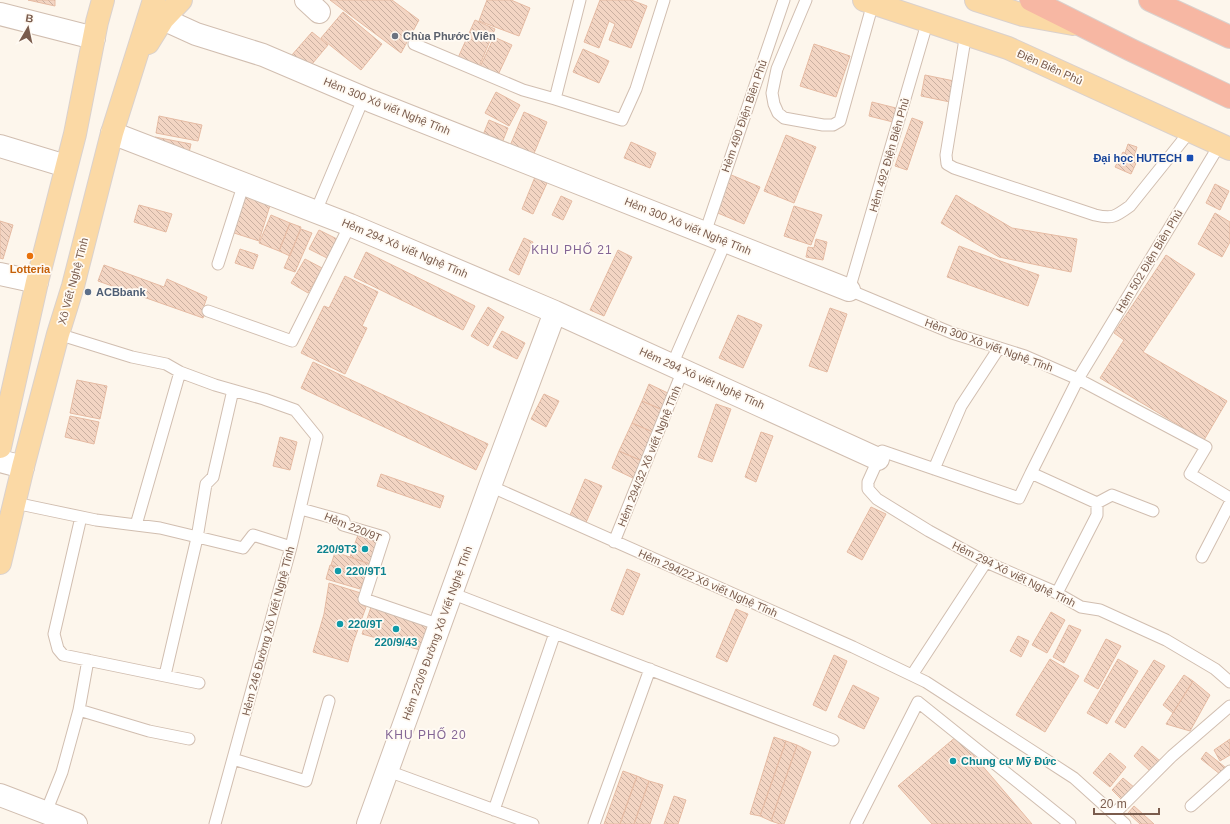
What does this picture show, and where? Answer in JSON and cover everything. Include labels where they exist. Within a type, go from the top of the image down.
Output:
[{"type":"highway","points":[[1031,0],[1230,97]]},
{"type":"highway","points":[[1150,0],[1230,37]]},
{"type":"main road","points":[[91,0],[95,30]]},
{"type":"main road","points":[[0,447],[37,282],[75,134],[95,30],[103,0]]},
{"type":"main road","name":"Xô Viết Nghệ Tĩnh","points":[[0,563],[23,467],[58,334],[73,286],[112,133],[154,0]]},
{"type":"main road","points":[[134,64],[164,19],[181,0]]},
{"type":"main road","points":[[976,0],[1023,15],[1082,26]]},
{"type":"main road","name":"Điện Biên Phủ","points":[[868,2],[928,20],[1008,48],[1225,146]]},
{"type":"street","points":[[0,14],[95,30]]},
{"type":"street","name":"Hẻm 300 Xô viết Nghệ Tĩnh","points":[[164,19],[196,34],[263,55],[364,97],[849,290]]},
{"type":"street","name":"Hẻm 294 Xô viết Nghệ Tĩnh","points":[[112,133],[316,211],[555,312],[878,459]]},
{"type":"street","points":[[0,146],[66,166]]},
{"type":"street","points":[[0,274],[37,282]]},
{"type":"street","name":"Hẻm 220/9 Đường Xô Viết Nghệ Tĩnh","points":[[368,824],[490,486],[555,312]]},
{"type":"street","points":[[0,461],[23,467]]},
{"type":"street","points":[[0,795],[76,824]]},
{"type":"lane","points":[[555,99],[580,0]]},
{"type":"lane","points":[[414,44],[523,90],[622,120],[636,89],[664,0]]},
{"type":"lane","name":"Hẻm 490 Điện Biên Phủ","points":[[705,233],[784,0]]},
{"type":"lane","points":[[806,0],[777,69],[772,93],[774,104],[778,113],[784,118],[823,125],[833,125],[840,121],[868,2]]},
{"type":"lane","name":"Hẻm 492 Điện Biên Phủ","points":[[849,290],[928,20]]},
{"type":"lane","points":[[966,34],[946,155],[947,164],[954,168],[1108,218],[1120,213],[1130,206],[1191,130]]},
{"type":"lane","points":[[316,211],[364,97]]},
{"type":"lane","name":"Hẻm 502 Điện Biên Phủ","points":[[934,469],[1018,498],[1078,379],[1225,146]]},
{"type":"lane","points":[[218,264],[244,183]]},
{"type":"lane","points":[[208,311],[292,341],[350,225]]},
{"type":"lane","name":"Hẻm 294/32 Xô viết Nghệ Tĩnh","points":[[614,542],[677,367],[726,241]]},
{"type":"lane","name":"Hẻm 300 Xô viết Nghệ Tĩnh","points":[[849,290],[952,333],[1025,356],[1078,379],[1206,447],[1190,474],[1230,498]]},
{"type":"lane","points":[[58,334],[132,357],[166,364],[180,372],[232,390],[213,477],[206,484],[198,538],[164,675]]},
{"type":"lane","points":[[878,459],[882,451],[934,469],[962,406],[999,348]]},
{"type":"lane","points":[[136,525],[180,372]]},
{"type":"lane","name":"Hẻm 246 Đường Xô Viết Nghệ Tĩnh","points":[[215,824],[291,547],[316,437],[295,410],[232,390]]},
{"type":"lane","name":"Hẻm 294 Xô viết Nghệ Tĩnh","points":[[878,459],[868,482],[868,489],[877,499],[929,531],[986,562],[1057,593],[1081,607],[1100,610],[1166,640],[1215,669],[1230,682]]},
{"type":"lane","points":[[1031,473],[1097,502],[1112,495],[1153,511]]},
{"type":"lane","name":"Hẻm 294/22 Xô viết Nghệ Tĩnh","points":[[490,486],[926,682],[1074,778],[1125,824]]},
{"type":"lane","points":[[1057,593],[1097,515],[1097,502]]},
{"type":"lane","points":[[15,503],[81,517],[160,528],[242,548],[253,535],[291,547]]},
{"type":"lane","points":[[1202,558],[1230,504]]},
{"type":"lane","name":"Hẻm 220/9T","points":[[300,509],[344,521],[343,525],[384,537],[364,599],[440,625]]},
{"type":"lane","points":[[81,517],[54,634],[58,649],[64,655],[199,683]]},
{"type":"lane","points":[[912,675],[986,562]]},
{"type":"lane","points":[[452,593],[833,740]]},
{"type":"lane","points":[[494,810],[555,632]]},
{"type":"lane","points":[[46,812],[62,772],[79,710],[88,660]]},
{"type":"lane","points":[[594,824],[650,669]]},
{"type":"lane","points":[[233,759],[306,781],[329,701]]},
{"type":"lane","points":[[856,824],[918,702],[1070,824]]},
{"type":"lane","points":[[1114,814],[1172,756],[1230,706]]},
{"type":"lane","points":[[79,710],[149,731],[189,739]]},
{"type":"lane","points":[[388,771],[533,824]]},
{"type":"lane","points":[[1191,806],[1230,771]]},
{"type":"building","points":[[28,0],[55,0],[55,6]]},
{"type":"building","name":"Chùa Phước Viên","points":[[330,0],[392,0],[419,20],[401,53]]},
{"type":"building","points":[[487,0],[511,0],[530,8],[519,36],[479,21]]},
{"type":"building","points":[[600,0],[631,0],[647,6],[631,48],[609,40],[615,24],[609,21],[599,48],[584,42]]},
{"type":"building","points":[[343,12],[382,44],[361,70],[321,38]]},
{"type":"building","points":[[475,20],[495,29],[478,69],[457,60]]},
{"type":"building","points":[[312,32],[328,45],[307,70],[291,56]]},
{"type":"building","points":[[494,37],[512,45],[497,77],[479,69]]},
{"type":"building","points":[[814,44],[850,56],[836,97],[800,86]]},
{"type":"building","points":[[583,49],[609,61],[599,83],[573,72]]},
{"type":"building","points":[[925,75],[954,81],[950,102],[921,96]]},
{"type":"building","points":[[496,92],[520,105],[509,126],[485,113]]},
{"type":"building","points":[[872,102],[896,108],[893,122],[869,116]]},
{"type":"building","points":[[524,112],[547,122],[530,163],[507,153]]},
{"type":"building","points":[[159,116],[202,125],[198,141],[156,133]]},
{"type":"building","points":[[912,118],[923,122],[907,170],[895,166]]},
{"type":"building","points":[[489,120],[508,128],[502,143],[483,135]]},
{"type":"building","points":[[786,135],[816,147],[794,203],[764,191]]},
{"type":"building","points":[[155,137],[191,144],[188,157],[153,147]]},
{"type":"building","points":[[631,142],[656,153],[650,168],[624,158]]},
{"type":"building","points":[[1128,144],[1137,147],[1134,157],[1138,159],[1131,174],[1115,167],[1123,152],[1125,153]]},
{"type":"building","points":[[729,174],[760,187],[744,224],[713,211]]},
{"type":"building","points":[[535,177],[547,183],[533,214],[522,209]]},
{"type":"building","points":[[1215,184],[1229,191],[1220,210],[1206,203]]},
{"type":"building","points":[[244,192],[271,202],[259,241],[231,232]]},
{"type":"building","points":[[956,195],[1012,228],[1077,239],[1071,272],[999,257],[941,223]]},
{"type":"building","points":[[561,196],[572,201],[563,220],[552,215]]},
{"type":"building","points":[[139,205],[172,214],[166,232],[134,222]]},
{"type":"building","points":[[794,206],[822,215],[811,245],[784,236]]},
{"type":"building","points":[[1215,213],[1230,222],[1230,242],[1222,257],[1198,244]]},
{"type":"building","points":[[271,215],[290,223],[279,251],[259,243]]},
{"type":"building","points":[[0,221],[13,225],[3,259],[0,258]]},
{"type":"building","points":[[290,223],[301,227],[290,256],[279,251]]},
{"type":"building","points":[[301,229],[312,233],[295,272],[284,268]]},
{"type":"building","points":[[319,230],[339,240],[329,259],[309,249]]},
{"type":"building","points":[[524,238],[533,242],[519,275],[509,270]]},
{"type":"building","points":[[816,239],[827,242],[823,260],[806,257],[808,247],[814,248]]},
{"type":"building","points":[[959,246],[1039,275],[1028,306],[947,277]]},
{"type":"building","points":[[240,249],[258,255],[253,269],[235,263]]},
{"type":"building","points":[[618,250],[632,257],[604,316],[590,310]]},
{"type":"building","points":[[366,252],[475,306],[463,330],[354,277]]},
{"type":"building","points":[[1166,255],[1195,274],[1143,352],[1227,401],[1204,440],[1100,378],[1124,340],[1114,333]]},
{"type":"building","points":[[305,259],[322,268],[308,293],[291,283]]},
{"type":"building","points":[[104,265],[164,287],[167,279],[207,297],[204,306],[207,308],[203,318],[98,281]]},
{"type":"building","points":[[345,276],[378,292],[362,326],[367,328],[345,374],[301,353],[324,306],[329,308]]},
{"type":"building","points":[[488,307],[504,317],[488,346],[471,336]]},
{"type":"building","points":[[830,308],[847,314],[827,372],[809,366]]},
{"type":"building","points":[[738,315],[762,325],[743,368],[719,358]]},
{"type":"building","points":[[502,331],[525,343],[517,359],[493,347]]},
{"type":"building","points":[[313,362],[488,444],[476,470],[301,388]]},
{"type":"building","points":[[77,380],[107,386],[100,419],[70,413]]},
{"type":"building","points":[[649,384],[672,395],[665,411],[642,401]]},
{"type":"building","points":[[544,394],[559,401],[546,427],[531,419]]},
{"type":"building","points":[[642,401],[665,411],[655,433],[632,423]]},
{"type":"building","points":[[716,404],[731,409],[712,462],[698,457]]},
{"type":"building","points":[[70,416],[99,422],[94,444],[65,437]]},
{"type":"building","points":[[632,423],[655,433],[642,461],[619,451]]},
{"type":"building","points":[[761,432],[773,436],[756,482],[745,477]]},
{"type":"building","points":[[280,437],[297,442],[290,470],[273,466]]},
{"type":"building","points":[[619,451],[642,461],[635,479],[612,468]]},
{"type":"building","points":[[381,474],[444,496],[440,508],[377,486]]},
{"type":"building","points":[[585,479],[602,486],[584,527],[568,520]]},
{"type":"building","points":[[871,507],[886,514],[862,560],[847,552]]},
{"type":"building","name":"220/9T3","points":[[358,535],[382,542],[370,564],[350,557]]},
{"type":"building","points":[[335,552],[370,564],[365,575],[331,565]]},
{"type":"building","name":"220/9T1","points":[[330,565],[365,577],[360,589],[326,579]]},
{"type":"building","points":[[627,569],[640,574],[623,615],[611,610]]},
{"type":"building","name":"220/9T","points":[[329,583],[364,594],[362,605],[366,607],[348,662],[313,652],[324,614]]},
{"type":"building","name":"220/9/43","points":[[371,607],[429,625],[424,651],[362,634]]},
{"type":"building","points":[[736,609],[748,614],[727,662],[716,657]]},
{"type":"building","points":[[1051,612],[1065,620],[1047,653],[1032,645]]},
{"type":"building","points":[[1069,625],[1081,630],[1064,663],[1053,657]]},
{"type":"building","points":[[1018,636],[1029,641],[1021,657],[1010,651]]},
{"type":"building","points":[[1106,639],[1121,646],[1098,689],[1084,681]]},
{"type":"building","points":[[834,655],[847,661],[826,711],[813,705]]},
{"type":"building","points":[[1050,659],[1079,676],[1045,732],[1016,715]]},
{"type":"building","points":[[1118,659],[1138,671],[1107,724],[1087,713]]},
{"type":"building","points":[[1154,660],[1165,666],[1125,728],[1115,722]]},
{"type":"building","points":[[1184,675],[1193,681],[1173,713],[1163,705]]},
{"type":"building","points":[[1193,681],[1210,695],[1190,731],[1166,724]]},
{"type":"building","points":[[853,685],[879,698],[864,729],[838,717]]},
{"type":"building","name":"Chung cư Mỹ Đức","points":[[957,736],[1032,824],[932,824],[898,786]]},
{"type":"building","points":[[774,737],[786,741],[760,816],[750,814]]},
{"type":"building","points":[[1230,739],[1230,755],[1220,761],[1214,750]]},
{"type":"building","points":[[786,741],[797,745],[771,821],[760,816]]},
{"type":"building","points":[[797,745],[811,752],[784,824],[780,824],[771,821]]},
{"type":"building","points":[[1142,746],[1160,761],[1150,771],[1134,756]]},
{"type":"building","points":[[1206,752],[1230,771],[1225,778],[1201,759]]},
{"type":"building","points":[[1110,753],[1126,767],[1110,787],[1093,773]]},
{"type":"building","points":[[623,771],[637,776],[620,824],[604,824]]},
{"type":"building","points":[[637,776],[649,781],[634,824],[620,824]]},
{"type":"building","points":[[1123,778],[1135,788],[1123,801],[1112,790]]},
{"type":"building","points":[[649,781],[663,785],[650,824],[634,824]]},
{"type":"building","points":[[674,796],[686,800],[678,824],[664,824]]},
{"type":"building","points":[[1134,806],[1154,824],[1140,824],[1128,813]]},
{"type":"place","name":"Chùa Phước Viên","points":[[395,36]]},
{"type":"place","name":"Đại học HUTECH","points":[[1190,158]]},
{"type":"place","name":"Lotteria","points":[[30,256]]},
{"type":"place","name":"ACBbank","points":[[88,292]]},
{"type":"place","name":"220/9T3","points":[[365,549]]},
{"type":"place","name":"220/9T1","points":[[338,571]]},
{"type":"place","name":"220/9T","points":[[340,624]]},
{"type":"place","name":"220/9/43","points":[[396,629]]},
{"type":"place","name":"Chung cư Mỹ Đức","points":[[953,761]]},
{"type":"district","name":"KHU PHỐ 21","points":[[572,250]]},
{"type":"district","name":"KHU PHỐ 20","points":[[426,735]]}]
